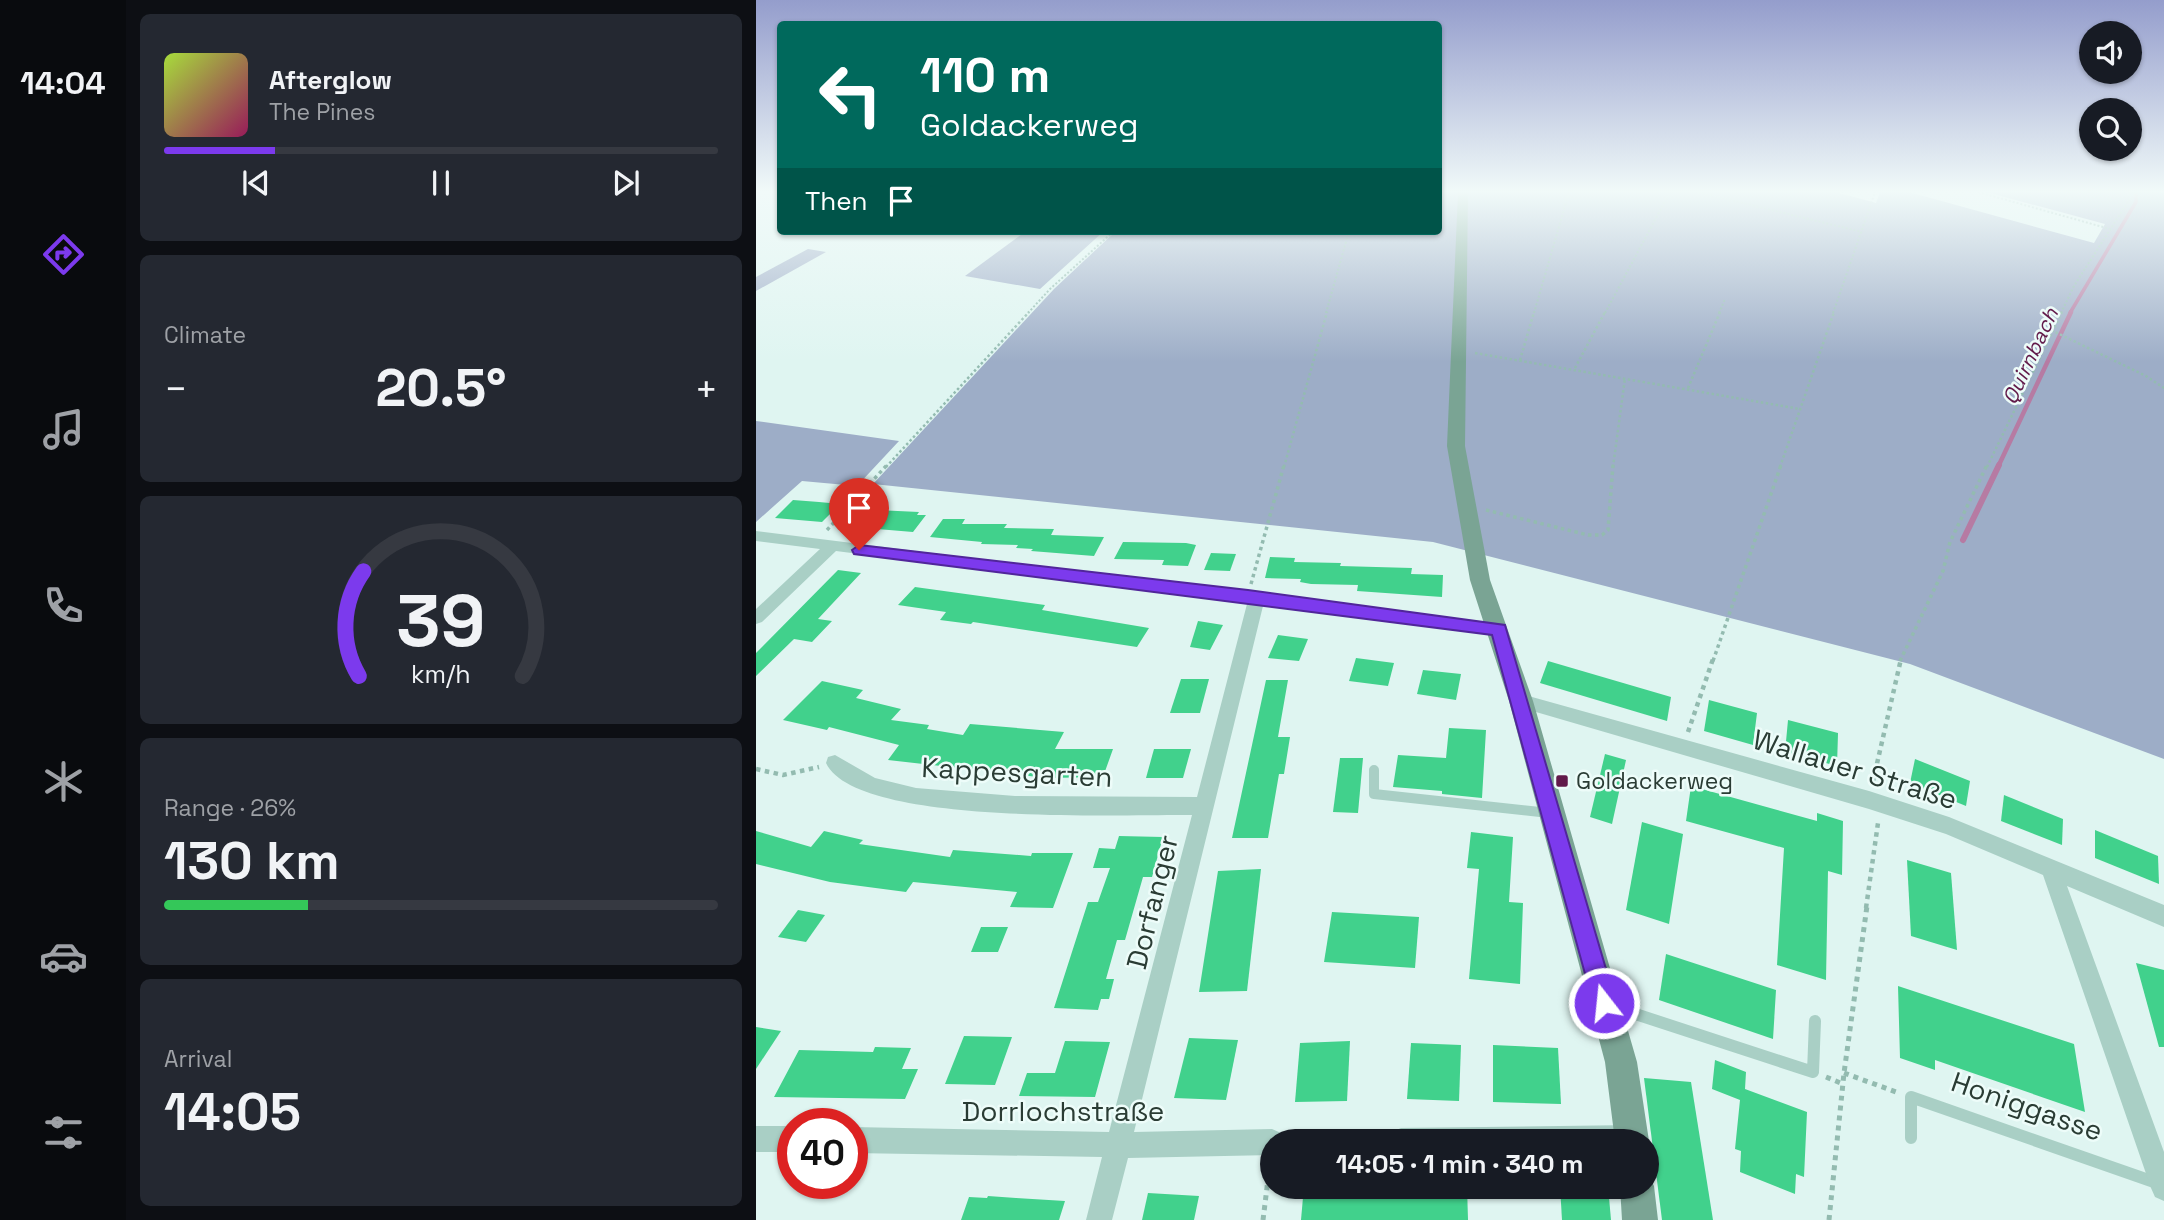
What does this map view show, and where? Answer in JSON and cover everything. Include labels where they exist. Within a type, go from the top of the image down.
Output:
[{"type":"street","points":[[1462,249],[1456,446],[1480,580],[1521,701],[1552,813],[1620,1062],[1630,1129]]},
{"type":"street","points":[[756,536],[1499,630]]},
{"type":"street","points":[[756,618],[831,547]]},
{"type":"street","name":"Dorfanger","points":[[1099,1220],[1121,1144],[1253,597]]},
{"type":"street","name":"Wallauer Straße","points":[[1521,701],[1875,802],[1949,826],[2164,916]]},
{"type":"street","name":"Kappesgarten","points":[[835,763],[851,776],[872,786],[916,797],[1014,805],[1204,806]]},
{"type":"street","name":"Honiggasse","points":[[2051,869],[2163,1187]]},
{"type":"street","points":[[756,1139],[777,1139]]},
{"type":"street","name":"Dorrlochstraße","points":[[868,1140],[1121,1144],[1260,1150]]},
{"type":"street","points":[[1638,1199],[1640,1220]]},
{"type":"lane","points":[[1374,770],[1374,794],[1552,813]]},
{"type":"lane","points":[[1604,1003],[1813,1072],[1815,1021]]},
{"type":"lane","points":[[1911,1097],[1912,1138]]},
{"type":"lane","name":"Honiggasse","points":[[1911,1097],[2163,1187]]},
{"type":"path","points":[[814,544],[1050,289],[1094,249]]},
{"type":"path","points":[[1253,597],[1344,249]]},
{"type":"path","points":[[1520,360],[1552,249]]},
{"type":"path","points":[[1575,368],[1639,249]]},
{"type":"path","points":[[1683,747],[1856,249]]},
{"type":"path","points":[[1829,1220],[1875,802],[1897,668],[1943,571],[1950,542],[2074,286],[2097,249]]},
{"type":"path","points":[[1688,388],[1726,299]]},
{"type":"path","points":[[2054,331],[2146,376],[2164,388]]},
{"type":"path","points":[[1459,350],[1800,409]]},
{"type":"path","points":[[1467,506],[1588,535],[1602,534],[1608,530],[1625,377]]},
{"type":"path","points":[[756,769],[783,775],[835,763]]},
{"type":"path","points":[[1844,1073],[1911,1097]]},
{"type":"path","points":[[1262,1220],[1265,1199]]},
{"type":"shaded area","points":[[808,249],[826,252],[756,291],[756,277]]},
{"type":"shaded area","points":[[1002,249],[1084,249],[1040,289],[965,276]]},
{"type":"shaded area","points":[[1097,249],[2164,249],[2164,759],[1910,664],[1433,542],[873,484],[1054,289]]},
{"type":"shaded area","points":[[756,421],[899,441],[857,486],[802,481],[756,522]]},
{"type":"building","points":[[793,500],[840,504],[822,522],[775,518]]},
{"type":"building","points":[[855,509],[919,512],[917,515],[926,515],[913,532],[841,526]]},
{"type":"building","points":[[943,519],[965,519],[962,524],[1007,524],[1004,528],[1054,529],[1051,535],[1104,537],[1094,556],[1031,551],[1033,549],[1016,548],[1018,545],[981,544],[982,542],[930,537]]},
{"type":"building","points":[[1123,542],[1196,545],[1188,566],[1162,565],[1164,560],[1114,559]]},
{"type":"building","points":[[1211,553],[1236,554],[1230,571],[1204,570]]},
{"type":"building","points":[[1270,557],[1295,558],[1294,562],[1341,563],[1340,566],[1412,568],[1411,574],[1443,575],[1442,597],[1357,591],[1358,585],[1311,584],[1300,582],[1301,579],[1265,578]]},
{"type":"building","points":[[838,570],[861,573],[818,619],[832,621],[812,642],[794,639],[756,676],[756,653]]},
{"type":"building","points":[[915,587],[1045,605],[1042,610],[1149,628],[1137,647],[973,622],[971,624],[940,620],[946,612],[898,605]]},
{"type":"building","points":[[1198,621],[1223,625],[1210,650],[1190,647]]},
{"type":"building","points":[[1278,635],[1308,639],[1299,661],[1268,658]]},
{"type":"building","points":[[1356,658],[1394,663],[1388,686],[1349,681]]},
{"type":"building","points":[[1548,661],[1671,697],[1667,721],[1540,683]]},
{"type":"building","points":[[1423,670],[1461,674],[1456,700],[1417,694]]},
{"type":"building","points":[[1181,679],[1209,679],[1200,713],[1170,713]]},
{"type":"building","points":[[1266,680],[1288,680],[1278,737],[1290,737],[1284,774],[1279,774],[1268,838],[1232,838]]},
{"type":"building","points":[[822,681],[863,690],[856,698],[901,709],[891,720],[929,725],[927,729],[963,735],[970,724],[1064,732],[1055,749],[1113,749],[1103,777],[1047,778],[888,760],[899,745],[829,727],[827,730],[783,720]]},
{"type":"building","points":[[1709,700],[1757,713],[1753,745],[1704,731]]},
{"type":"building","points":[[1788,720],[1838,733],[1837,766],[1785,752]]},
{"type":"building","points":[[1449,728],[1486,730],[1482,798],[1393,787],[1398,755],[1446,758]]},
{"type":"building","points":[[1154,749],[1191,749],[1183,778],[1146,778]]},
{"type":"building","points":[[1605,754],[1626,760],[1612,824],[1590,817]]},
{"type":"building","points":[[1340,758],[1363,758],[1358,813],[1333,812]]},
{"type":"building","points":[[1915,759],[1970,781],[1966,806],[1910,783]]},
{"type":"building","points":[[1691,786],[1817,821],[1817,813],[1843,821],[1842,875],[1828,871],[1826,980],[1777,965],[1784,848],[1686,821]]},
{"type":"building","points":[[2004,795],[2063,819],[2062,845],[2001,821]]},
{"type":"building","points":[[1642,822],[1683,834],[1669,924],[1626,910]]},
{"type":"building","points":[[2095,830],[2158,856],[2159,884],[2095,858]]},
{"type":"building","points":[[756,831],[811,847],[824,831],[863,840],[859,844],[950,857],[953,850],[1031,856],[1032,853],[1073,853],[1053,908],[1010,907],[1017,892],[913,882],[906,892],[830,882],[756,864]]},
{"type":"building","points":[[1471,832],[1513,837],[1509,902],[1523,903],[1520,984],[1469,979],[1479,869],[1467,868]]},
{"type":"building","points":[[1119,836],[1163,837],[1152,877],[1143,877],[1125,940],[1117,940],[1106,979],[1114,979],[1109,999],[1101,999],[1098,1010],[1054,1008],[1088,902],[1098,902],[1110,868],[1093,868],[1099,848],[1115,849]]},
{"type":"building","points":[[1907,860],[1951,873],[1957,950],[1911,936]]},
{"type":"building","points":[[1261,869],[1247,991],[1199,992],[1218,871]]},
{"type":"building","points":[[798,910],[825,915],[806,942],[778,937]]},
{"type":"building","points":[[1332,912],[1419,917],[1415,968],[1324,962]]},
{"type":"building","points":[[981,927],[1008,927],[998,952],[971,952]]},
{"type":"building","points":[[1666,954],[1776,990],[1773,1039],[1659,1000]]},
{"type":"building","points":[[2136,963],[2164,970],[2164,1047],[2159,1047]]},
{"type":"building","points":[[1898,986],[2074,1044],[2085,1112],[1935,1060],[1935,1070],[1900,1058]]},
{"type":"building","points":[[756,1027],[781,1031],[756,1069]]},
{"type":"building","points":[[964,1036],[1012,1037],[995,1085],[945,1084]]},
{"type":"building","points":[[1189,1038],[1238,1040],[1226,1100],[1174,1098]]},
{"type":"building","points":[[1065,1041],[1110,1042],[1095,1097],[1019,1096],[1027,1073],[1055,1073]]},
{"type":"building","points":[[1350,1041],[1347,1101],[1295,1102],[1300,1043]]},
{"type":"building","points":[[1411,1043],[1461,1045],[1459,1101],[1407,1099]]},
{"type":"building","points":[[1493,1045],[1558,1048],[1561,1104],[1493,1102]]},
{"type":"building","points":[[875,1047],[911,1048],[902,1069],[918,1069],[905,1099],[774,1097],[799,1050],[873,1052]]},
{"type":"building","points":[[1715,1060],[1746,1072],[1745,1089],[1807,1112],[1804,1177],[1796,1174],[1795,1194],[1740,1172],[1741,1151],[1735,1149],[1740,1100],[1712,1089]]},
{"type":"building","points":[[1644,1078],[1691,1082],[1713,1220],[1662,1220],[1659,1196],[1659,1129],[1650,1129]]},
{"type":"building","points":[[1148,1193],[1199,1196],[1194,1220],[1142,1220]]},
{"type":"building","points":[[969,1197],[1065,1201],[1059,1220],[961,1220]]},
{"type":"building","points":[[1303,1199],[1467,1199],[1468,1220],[1301,1220]]},
{"type":"building","points":[[1561,1199],[1609,1199],[1611,1220],[1562,1220]]},
{"type":"waterway","name":"Quirnbach","points":[[2070,313],[2108,249]]},
{"type":"waterway","name":"Quirnbach","points":[[1998,467],[2071,312]]},
{"type":"waterway","name":"Quirnbach","points":[[1963,540],[1999,465]]},
{"type":"place","name":"Goldackerweg","points":[[1562,781]]},
{"type":"route","points":[[859,550],[1248,596],[1499,630],[1604,1003]]}]
